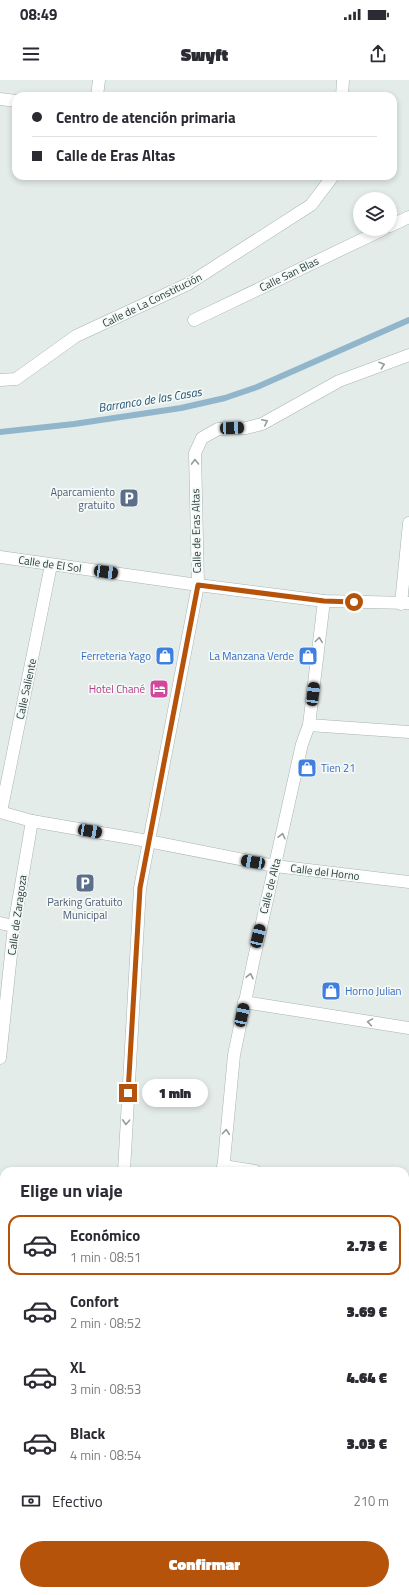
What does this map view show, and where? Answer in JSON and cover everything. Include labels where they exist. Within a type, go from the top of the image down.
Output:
[{"type":"street","points":[[98,92],[99,80]]},
{"type":"street","points":[[342,92],[343,80]]},
{"type":"street","points":[[0,99],[12,100]]},
{"type":"street","name":"Calle de La Constitución","points":[[0,380],[16,379],[76,336],[188,284],[311,205],[329,180]]},
{"type":"street","points":[[397,223],[409,217]]},
{"type":"street","name":"Calle San Blas","points":[[194,320],[369,236]]},
{"type":"street","name":"Calle de Eras Altas","points":[[124,1167],[140,888],[198,585],[195,453],[202,438],[218,429],[246,428],[262,424],[339,380],[409,355]]},
{"type":"street","points":[[405,603],[409,523]]},
{"type":"street","name":"Calle de El Sol","points":[[0,557],[324,601],[405,603]]},
{"type":"street","name":"Calle Saliente","points":[[0,812],[51,565]]},
{"type":"street","name":"Calle de Alta","points":[[223,1167],[234,1055],[269,889],[302,744],[309,725],[324,601]]},
{"type":"street","points":[[309,725],[409,732]]},
{"type":"street","name":"Calle del Horno","points":[[0,812],[32,821],[148,841],[275,866],[409,882]]},
{"type":"street","name":"Calle de Zaragoza","points":[[0,1058],[14,926],[32,821]]},
{"type":"street","points":[[0,923],[14,926]]},
{"type":"street","points":[[244,1002],[409,1028]]},
{"type":"waterway","name":"Barranco de las Casas","points":[[0,432],[74,424],[181,408],[225,398],[257,387],[409,320]]},
{"type":"place","name":"Aparcamiento gratuito","points":[[129,498]]},
{"type":"place","name":"Ferreteria Yago","points":[[165,656]]},
{"type":"place","name":"La Manzana Verde","points":[[308,656]]},
{"type":"place","name":"Hotel Chané","points":[[159,689]]},
{"type":"place","name":"Tien 21","points":[[307,768]]},
{"type":"place","name":"Parking Gratuito Municipal","points":[[85,883]]},
{"type":"place","name":"Horno Julian","points":[[331,991]]},
{"type":"route","points":[[128,1093],[140,888],[198,585],[324,601],[354,602]]}]
